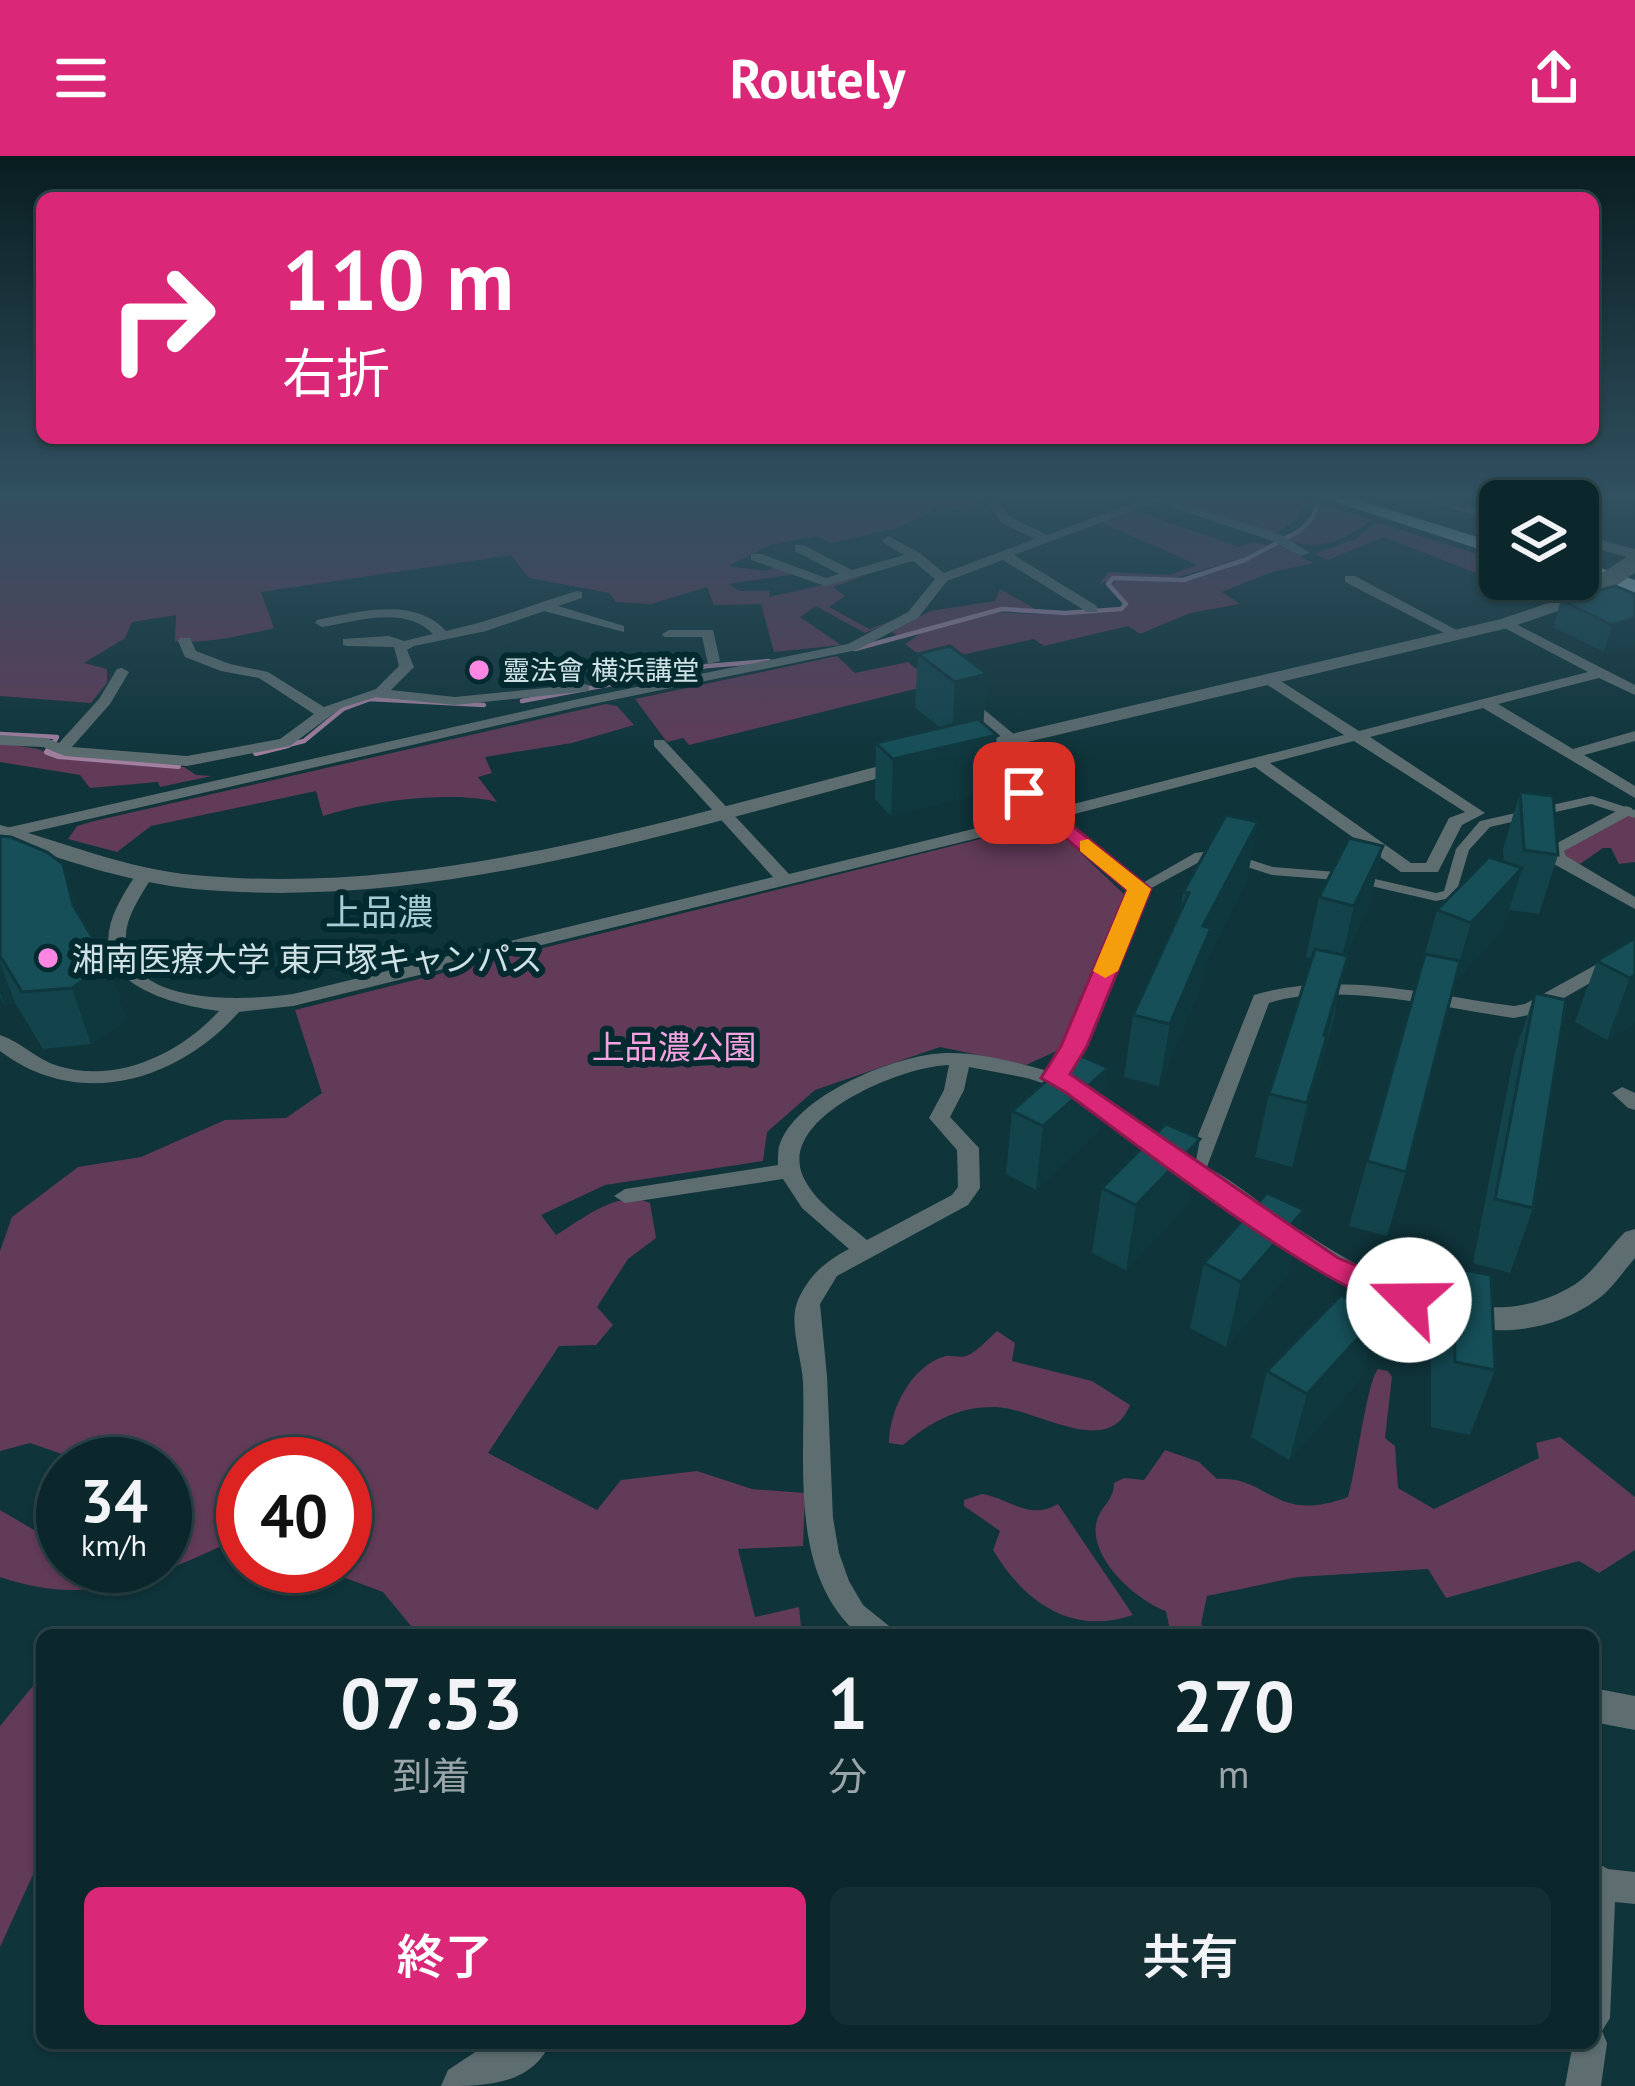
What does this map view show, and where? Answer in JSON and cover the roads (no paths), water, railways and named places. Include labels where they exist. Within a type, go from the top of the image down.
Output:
[{"type":"highway","points":[[1599,590],[1635,598]]},
{"type":"street","points":[[3,832],[508,718],[625,699],[852,647],[913,615],[937,584]]},
{"type":"street","points":[[1052,584],[1092,608]]},
{"type":"street","points":[[1360,584],[1456,634]]},
{"type":"street","points":[[380,694],[407,667],[399,649],[405,646],[481,628],[578,595]]},
{"type":"street","points":[[948,755],[1506,623],[1553,600]]},
{"type":"street","points":[[540,605],[620,629]]},
{"type":"street","points":[[322,623],[408,614],[423,616],[442,634]]},
{"type":"street","points":[[1506,623],[1635,691]]},
{"type":"street","points":[[669,634],[708,633],[713,662]]},
{"type":"street","points":[[874,634],[900,645]]},
{"type":"street","points":[[348,642],[389,640],[405,646]]},
{"type":"street","points":[[185,641],[190,654],[263,675],[325,714]]},
{"type":"street","points":[[0,740],[164,761],[197,759],[285,742],[354,698],[380,694],[455,701],[502,699],[632,680],[713,662],[809,657]]},
{"type":"street","points":[[55,746],[105,700],[122,672]]},
{"type":"street","points":[[144,875],[120,922],[117,950],[124,964],[168,993],[233,1006],[292,1000],[1050,815],[1601,673]]},
{"type":"street","points":[[1257,761],[1408,868],[1432,868],[1454,822],[1477,813],[1268,679]]},
{"type":"street","points":[[958,695],[1011,740]]},
{"type":"street","points":[[502,699],[508,718]]},
{"type":"street","points":[[1486,703],[1635,793]]},
{"type":"street","points":[[388,725],[401,742]]},
{"type":"street","points":[[1571,754],[1635,736]]},
{"type":"street","points":[[659,743],[783,878]]},
{"type":"street","points":[[973,749],[1139,889]]},
{"type":"street","points":[[197,759],[212,769],[262,760],[280,769]]},
{"type":"street","points":[[3,832],[144,875],[235,886],[420,877],[926,760]]},
{"type":"street","points":[[1054,1078],[1074,1046],[1139,889],[1200,856],[1220,854],[1272,871],[1349,877],[1436,897],[1450,894],[1463,848],[1485,824],[1592,800],[1630,813]]},
{"type":"street","points":[[1630,813],[1555,849],[1558,859],[1635,904]]},
{"type":"street","points":[[1194,1172],[1261,999],[1282,989],[1323,990],[1514,1012],[1532,1009],[1635,949]]},
{"type":"street","points":[[0,1041],[27,1065],[57,1075],[123,1074],[198,1045],[233,1006]]},
{"type":"street","points":[[1514,1012],[1539,1032]]},
{"type":"street","points":[[863,1249],[805,1196],[789,1171],[791,1135],[830,1099],[940,1059],[1054,1078],[1074,1086],[1328,1265],[1386,1293],[1468,1316],[1515,1318],[1553,1311],[1590,1292],[1632,1251]]},
{"type":"street","points":[[870,1629],[843,1596],[824,1550],[808,1303],[829,1270],[960,1200],[969,1188],[968,1148],[939,1118],[954,1090],[960,1062]]},
{"type":"street","points":[[625,1196],[789,1171]]},
{"type":"street","points":[[1599,1706],[1635,1713]]},
{"type":"street","points":[[1599,1881],[1635,1888]]},
{"type":"street","points":[[1582,2086],[1589,2049]]},
{"type":"street","points":[[464,2086],[518,2062]]},
{"type":"waterway","points":[[855,649],[1002,609],[1065,613],[1121,609],[1126,604],[1108,584]]},
{"type":"waterway","points":[[522,701],[707,666],[769,661]]},
{"type":"waterway","points":[[256,753],[304,741],[343,709],[370,699],[484,705]]},
{"type":"waterway","points":[[0,734],[57,737],[51,746]]},
{"type":"waterway","points":[[51,746],[47,752],[58,756],[178,766]]},
{"type":"place","name":"靈法會 横浜講堂","points":[[479,670]]},
{"type":"place","name":"湘南医療大学 東戸塚キャンパス","points":[[48,958]]},
{"type":"district","name":"上品濃","points":[[379,911]]},
{"type":"park label","name":"上品濃公園","points":[[674,1046]]}]
